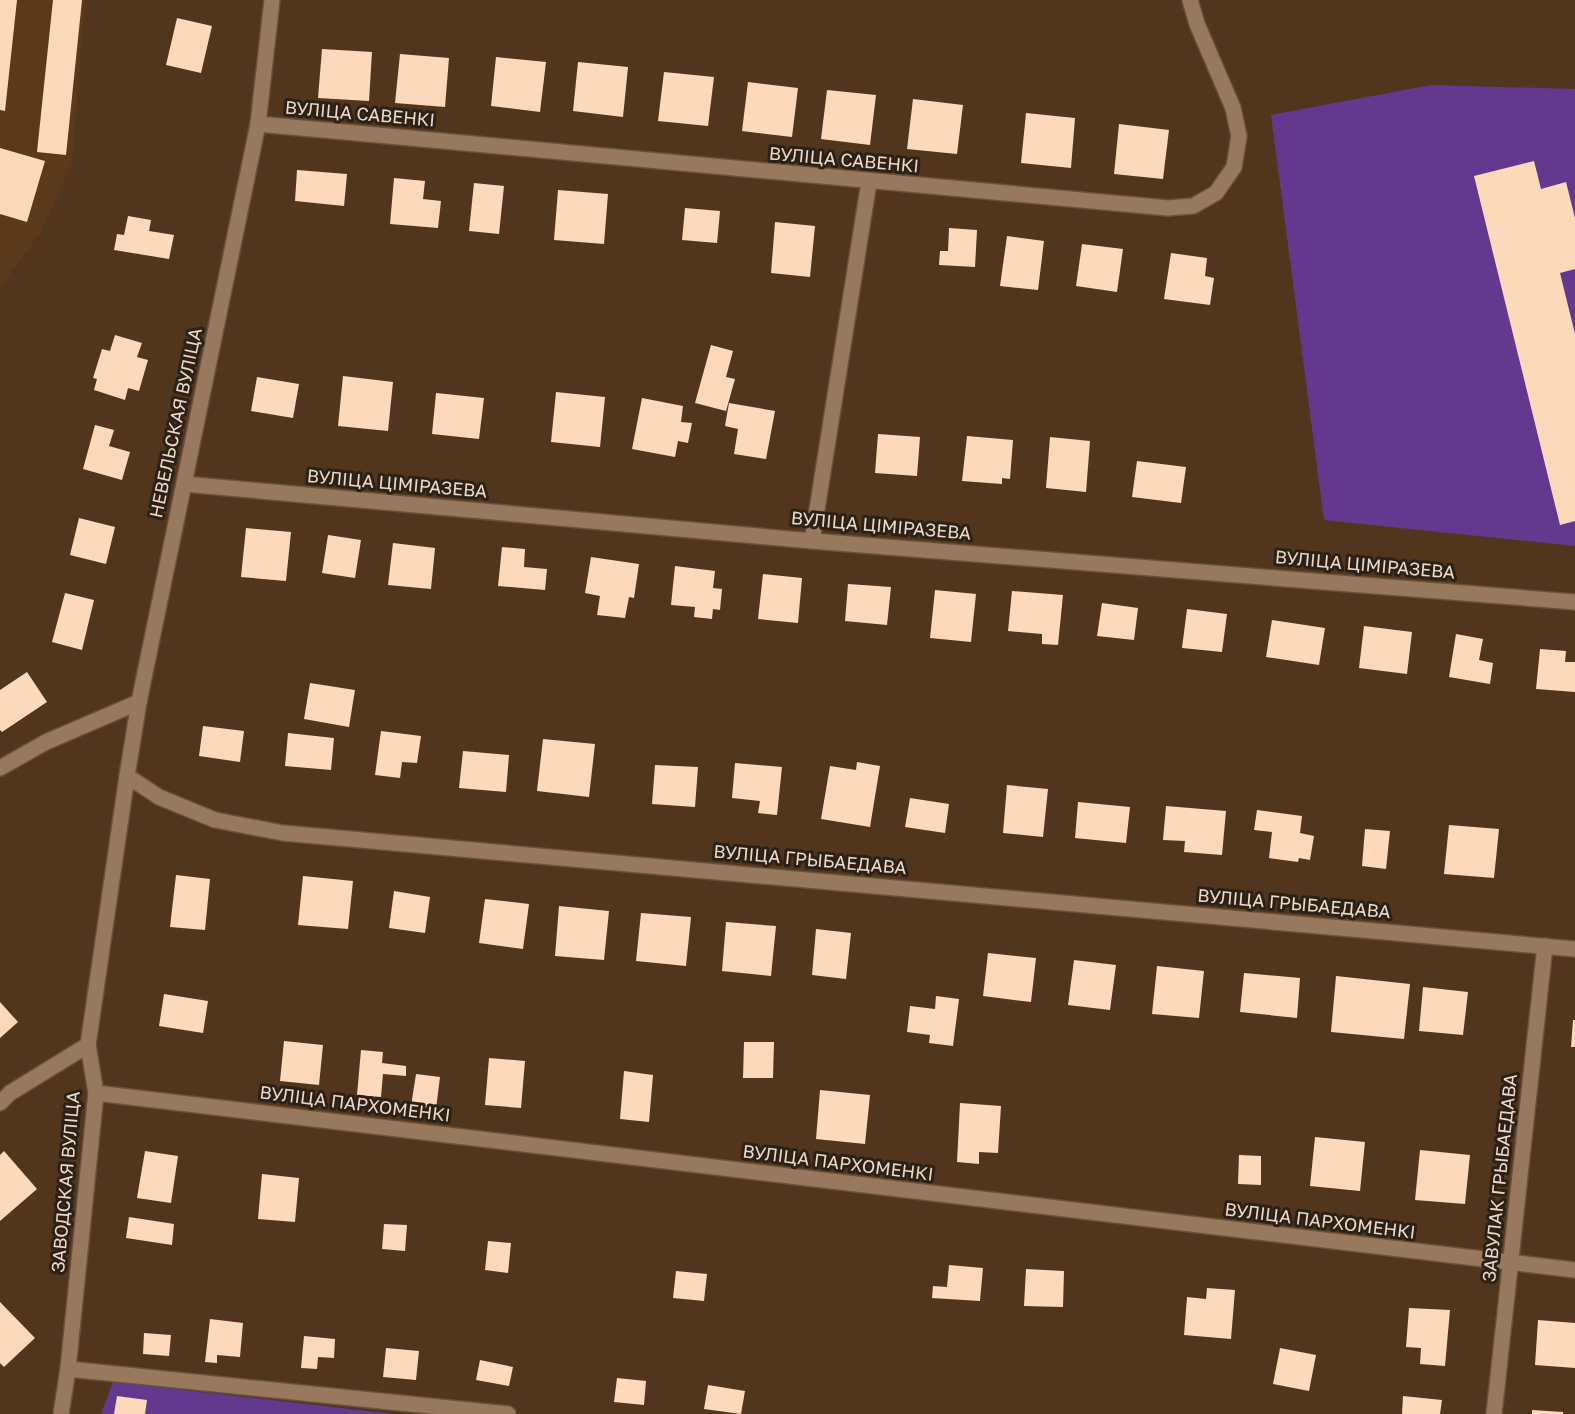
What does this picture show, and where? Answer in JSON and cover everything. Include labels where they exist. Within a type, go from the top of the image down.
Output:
[{"type":"street","name":"НЕВЕЛЬСКАЯ ВУЛІЦА","points":[[139,702],[258,124],[272,0]]},
{"type":"street","name":"ВУЛІЦА САВЕНКІ","points":[[258,124],[869,182],[1168,208],[1193,206],[1216,193],[1234,167],[1239,136],[1233,108],[1197,24],[1190,0]]},
{"type":"street","points":[[812,541],[869,182]]},
{"type":"street","name":"ВУЛІЦА ЦІМІРАЗЕВА","points":[[184,484],[812,541],[1575,602]]},
{"type":"street","points":[[0,768],[46,742],[139,702]]},
{"type":"street","points":[[127,776],[139,702]]},
{"type":"street","name":"ВУЛІЦА ГРЫБАЕДАВА","points":[[127,776],[159,797],[215,820],[283,833],[1575,949]]},
{"type":"street","name":"ЗАВОДСКАЯ ВУЛІЦА","points":[[61,1414],[68,1369],[96,1093],[88,1045],[127,776]]},
{"type":"street","name":"ЗАВУЛАК ГРЫБАЕДАВА","points":[[1494,1414],[1545,946]]},
{"type":"street","points":[[0,1103],[10,1093],[88,1045]]},
{"type":"street","name":"ВУЛІЦА ПАРХОМЕНКІ","points":[[96,1093],[1509,1264],[1575,1270]]},
{"type":"street","points":[[68,1369],[508,1414]]},
{"type":"shaded area","points":[[0,0],[85,0],[72,162],[41,232],[2,285],[0,294]]},
{"type":"shaded area","points":[[1431,85],[1575,89],[1575,546],[1324,520],[1271,115]]},
{"type":"shaded area","points":[[113,1382],[394,1414],[101,1414]]},
{"type":"building","points":[[0,0],[17,0],[5,111],[0,110]]},
{"type":"building","points":[[53,0],[82,0],[66,155],[37,152]]},
{"type":"building","points":[[177,18],[212,26],[201,73],[166,65]]},
{"type":"building","points":[[322,49],[372,52],[369,101],[318,98]]},
{"type":"building","points":[[400,54],[449,58],[445,107],[395,103]]},
{"type":"building","points":[[496,57],[546,62],[540,112],[491,106]]},
{"type":"building","points":[[578,62],[628,67],[623,117],[573,111]]},
{"type":"building","points":[[664,72],[714,77],[708,126],[658,121]]},
{"type":"building","points":[[748,82],[798,88],[792,137],[742,131]]},
{"type":"building","points":[[827,90],[876,95],[870,145],[821,139]]},
{"type":"building","points":[[913,99],[963,105],[957,154],[907,149]]},
{"type":"building","points":[[1026,113],[1075,118],[1071,168],[1021,163]]},
{"type":"building","points":[[1119,124],[1169,130],[1163,179],[1114,174]]},
{"type":"building","points":[[0,148],[45,161],[27,222],[0,214]]},
{"type":"building","points":[[1534,161],[1541,189],[1566,182],[1575,218],[1575,269],[1560,273],[1575,334],[1575,521],[1560,525],[1474,176]]},
{"type":"building","points":[[297,170],[347,174],[344,206],[295,201]]},
{"type":"building","points":[[394,178],[425,181],[423,199],[441,201],[438,228],[390,224]]},
{"type":"building","points":[[474,183],[504,186],[499,234],[469,231]]},
{"type":"building","points":[[558,190],[608,194],[604,244],[554,240]]},
{"type":"building","points":[[685,208],[720,211],[717,243],[682,240]]},
{"type":"building","points":[[128,216],[151,220],[149,231],[174,235],[169,259],[114,250],[117,234],[124,235]]},
{"type":"building","points":[[775,222],[815,226],[810,277],[771,273]]},
{"type":"building","points":[[949,228],[977,230],[975,267],[939,265],[940,251],[948,251]]},
{"type":"building","points":[[1007,236],[1044,241],[1038,290],[1000,286]]},
{"type":"building","points":[[1082,244],[1123,249],[1117,292],[1076,286]]},
{"type":"building","points":[[1171,253],[1207,258],[1205,276],[1214,278],[1210,305],[1164,299]]},
{"type":"building","points":[[115,335],[142,343],[137,357],[148,360],[139,391],[128,388],[125,400],[94,390],[97,379],[93,378],[102,349],[110,351]]},
{"type":"building","points":[[711,345],[733,351],[726,377],[735,379],[726,411],[695,403]]},
{"type":"building","points":[[343,376],[393,382],[388,431],[338,426]]},
{"type":"building","points":[[257,377],[299,384],[293,418],[251,411]]},
{"type":"building","points":[[556,392],[605,397],[600,447],[551,442]]},
{"type":"building","points":[[436,393],[484,398],[479,439],[432,434]]},
{"type":"building","points":[[642,398],[683,406],[681,422],[692,423],[688,443],[678,441],[675,457],[632,449]]},
{"type":"building","points":[[729,403],[775,411],[766,459],[734,454],[738,429],[725,426]]},
{"type":"building","points":[[95,425],[114,430],[109,446],[130,452],[122,480],[83,469]]},
{"type":"building","points":[[878,434],[920,437],[917,476],[875,473]]},
{"type":"building","points":[[967,436],[1013,440],[1010,479],[1002,478],[1002,484],[962,481]]},
{"type":"building","points":[[1050,437],[1090,441],[1086,492],[1046,488]]},
{"type":"building","points":[[1137,461],[1186,467],[1181,503],[1132,497]]},
{"type":"building","points":[[79,518],[115,527],[106,564],[70,555]]},
{"type":"building","points":[[246,528],[291,532],[286,581],[241,577]]},
{"type":"building","points":[[328,535],[361,540],[355,578],[322,573]]},
{"type":"building","points":[[393,543],[435,548],[431,589],[388,585]]},
{"type":"building","points":[[502,547],[525,549],[524,567],[547,569],[545,590],[498,586]]},
{"type":"building","points":[[591,557],[639,564],[634,598],[629,597],[625,618],[597,615],[600,596],[585,593]]},
{"type":"building","points":[[675,566],[715,571],[713,588],[722,589],[720,610],[713,609],[712,619],[694,617],[695,607],[671,605]]},
{"type":"building","points":[[763,574],[802,578],[798,623],[758,619]]},
{"type":"building","points":[[848,584],[891,587],[887,625],[845,621]]},
{"type":"building","points":[[935,590],[976,594],[971,642],[930,638]]},
{"type":"building","points":[[1012,591],[1063,595],[1058,645],[1042,644],[1042,634],[1008,631]]},
{"type":"building","points":[[65,593],[94,600],[82,650],[52,642]]},
{"type":"building","points":[[1102,603],[1138,608],[1134,640],[1097,636]]},
{"type":"building","points":[[1187,609],[1227,614],[1222,652],[1182,648]]},
{"type":"building","points":[[1272,620],[1325,628],[1319,665],[1266,657]]},
{"type":"building","points":[[1364,626],[1412,632],[1407,674],[1359,668]]},
{"type":"building","points":[[1456,634],[1483,639],[1479,660],[1493,663],[1490,684],[1449,677]]},
{"type":"building","points":[[1540,649],[1566,651],[1565,662],[1575,662],[1575,692],[1536,689]]},
{"type":"building","points":[[27,672],[47,702],[2,732],[0,730],[0,690]]},
{"type":"building","points":[[310,683],[355,690],[349,727],[304,719]]},
{"type":"building","points":[[203,726],[244,731],[240,762],[199,756]]},
{"type":"building","points":[[381,731],[421,736],[417,763],[402,762],[400,778],[375,775]]},
{"type":"building","points":[[288,733],[334,738],[331,770],[285,766]]},
{"type":"building","points":[[543,739],[595,744],[589,797],[537,791]]},
{"type":"building","points":[[463,751],[509,755],[506,792],[459,788]]},
{"type":"building","points":[[857,762],[880,766],[870,827],[821,819],[830,766],[856,770]]},
{"type":"building","points":[[735,763],[782,767],[777,815],[758,813],[760,801],[732,798]]},
{"type":"building","points":[[655,765],[698,767],[695,807],[652,804]]},
{"type":"building","points":[[1007,785],[1048,789],[1043,837],[1003,833]]},
{"type":"building","points":[[910,798],[949,804],[945,833],[905,827]]},
{"type":"building","points":[[1078,802],[1130,807],[1126,843],[1075,838]]},
{"type":"building","points":[[1166,806],[1226,811],[1222,855],[1184,852],[1185,841],[1163,840]]},
{"type":"building","points":[[1257,810],[1302,816],[1300,833],[1314,836],[1310,860],[1299,858],[1298,862],[1269,858],[1272,832],[1254,830]]},
{"type":"building","points":[[1449,825],[1499,829],[1494,878],[1444,874]]},
{"type":"building","points":[[1365,829],[1390,831],[1386,869],[1362,866]]},
{"type":"building","points":[[176,875],[210,879],[205,930],[170,927]]},
{"type":"building","points":[[303,876],[353,881],[348,929],[298,925]]},
{"type":"building","points":[[394,891],[430,897],[425,933],[389,928]]},
{"type":"building","points":[[485,899],[529,904],[523,949],[479,943]]},
{"type":"building","points":[[559,906],[609,911],[604,960],[555,956]]},
{"type":"building","points":[[641,913],[691,917],[686,966],[636,961]]},
{"type":"building","points":[[726,922],[776,926],[771,976],[722,971]]},
{"type":"building","points":[[816,929],[851,933],[846,979],[812,975]]},
{"type":"building","points":[[988,953],[1036,958],[1031,1002],[983,996]]},
{"type":"building","points":[[1074,960],[1116,965],[1110,1010],[1068,1005]]},
{"type":"building","points":[[1157,966],[1204,971],[1199,1018],[1152,1014]]},
{"type":"building","points":[[1244,973],[1300,978],[1297,1018],[1240,1012]]},
{"type":"building","points":[[1336,976],[1410,984],[1404,1039],[1331,1032]]},
{"type":"building","points":[[1423,987],[1468,992],[1463,1035],[1419,1031]]},
{"type":"building","points":[[164,994],[208,1001],[203,1033],[159,1026]]},
{"type":"building","points":[[936,996],[959,999],[953,1046],[929,1043],[930,1035],[907,1032],[910,1006],[935,1009]]},
{"type":"building","points":[[0,1002],[18,1022],[0,1038]]},
{"type":"building","points":[[1573,1020],[1575,1020],[1575,1047],[1571,1047]]},
{"type":"building","points":[[284,1041],[323,1045],[319,1085],[280,1081]]},
{"type":"building","points":[[744,1042],[774,1042],[773,1078],[743,1078]]},
{"type":"building","points":[[361,1050],[383,1052],[382,1063],[406,1066],[406,1076],[383,1074],[381,1097],[357,1095]]},
{"type":"building","points":[[489,1058],[525,1061],[521,1108],[485,1105]]},
{"type":"building","points":[[624,1071],[653,1075],[649,1122],[620,1119]]},
{"type":"building","points":[[416,1074],[440,1077],[436,1109],[411,1106]]},
{"type":"building","points":[[820,1090],[870,1095],[865,1144],[816,1139]]},
{"type":"building","points":[[960,1103],[1001,1106],[998,1153],[979,1152],[979,1164],[957,1162]]},
{"type":"building","points":[[1315,1137],[1365,1142],[1360,1191],[1310,1186]]},
{"type":"building","points":[[1420,1150],[1470,1155],[1465,1204],[1415,1200]]},
{"type":"building","points":[[4,1151],[37,1189],[0,1221],[0,1155]]},
{"type":"building","points":[[145,1151],[178,1156],[171,1203],[137,1198]]},
{"type":"building","points":[[1239,1155],[1261,1156],[1261,1185],[1238,1184]]},
{"type":"building","points":[[262,1174],[299,1178],[295,1222],[258,1219]]},
{"type":"building","points":[[129,1217],[174,1224],[172,1245],[126,1238]]},
{"type":"building","points":[[384,1224],[407,1225],[405,1251],[382,1249]]},
{"type":"building","points":[[488,1241],[511,1243],[508,1273],[485,1270]]},
{"type":"building","points":[[949,1265],[983,1268],[980,1301],[932,1298],[933,1286],[947,1287]]},
{"type":"building","points":[[1026,1269],[1064,1271],[1063,1307],[1024,1306]]},
{"type":"building","points":[[676,1271],[707,1274],[704,1301],[673,1298]]},
{"type":"building","points":[[1207,1288],[1235,1290],[1231,1339],[1184,1335],[1187,1297],[1206,1299]]},
{"type":"building","points":[[0,1302],[35,1338],[4,1367],[0,1363]]},
{"type":"building","points":[[1409,1308],[1450,1310],[1445,1366],[1420,1364],[1421,1348],[1406,1347]]},
{"type":"building","points":[[210,1319],[243,1323],[240,1357],[217,1355],[217,1363],[205,1362]]},
{"type":"building","points":[[1538,1320],[1575,1323],[1575,1368],[1535,1365]]},
{"type":"building","points":[[144,1333],[171,1335],[169,1356],[143,1354]]},
{"type":"building","points":[[304,1336],[335,1339],[334,1358],[318,1357],[317,1369],[301,1368]]},
{"type":"building","points":[[386,1348],[419,1351],[416,1380],[383,1377]]},
{"type":"building","points":[[1280,1348],[1316,1355],[1309,1391],[1273,1384]]},
{"type":"building","points":[[480,1360],[513,1367],[509,1386],[476,1380]]},
{"type":"building","points":[[617,1378],[646,1381],[644,1405],[614,1402]]},
{"type":"building","points":[[708,1385],[745,1391],[741,1414],[704,1409]]},
{"type":"building","points":[[117,1396],[147,1400],[145,1414],[114,1414]]},
{"type":"building","points":[[1403,1396],[1442,1400],[1440,1414],[1402,1414]]},
{"type":"building","points":[[1532,1410],[1563,1412],[1563,1414],[1532,1414]]}]
